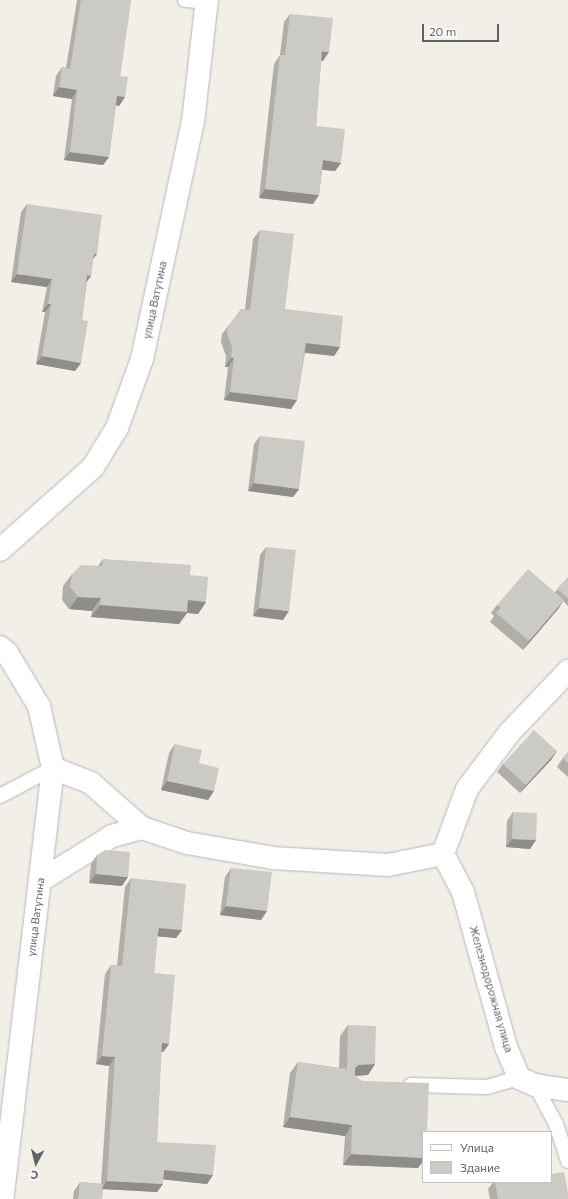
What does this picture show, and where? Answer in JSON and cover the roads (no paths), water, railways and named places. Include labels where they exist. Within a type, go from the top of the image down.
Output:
[{"type":"street","name":"улица Ватутина","points":[[0,550],[93,467],[117,428],[142,359],[193,122],[207,1]]},
{"type":"street","name":"улица Ватутина","points":[[0,647],[7,654],[39,706],[53,768],[2,1199]]},
{"type":"street","points":[[53,768],[91,783],[142,828],[187,843],[273,858],[388,865],[443,854],[467,789],[509,733],[568,671]]},
{"type":"street","points":[[40,881],[112,836],[142,828]]},
{"type":"street","name":"Железнодорожная улица","points":[[443,854],[463,892],[506,1047],[527,1081]]},
{"type":"street","points":[[527,1081],[568,1090]]},
{"type":"lane","points":[[185,0],[207,1]]},
{"type":"lane","points":[[0,796],[53,768]]},
{"type":"lane","points":[[394,1084],[487,1087],[527,1081],[556,1124],[568,1161]]}]
